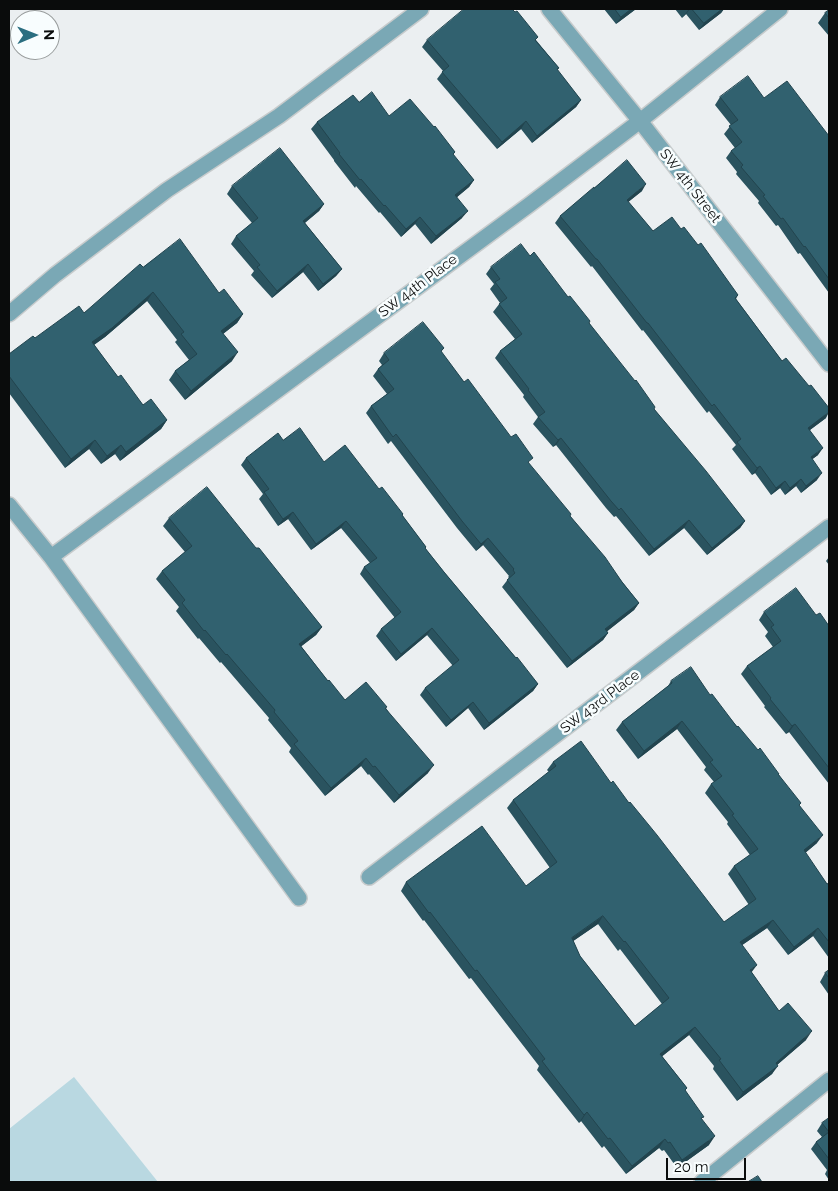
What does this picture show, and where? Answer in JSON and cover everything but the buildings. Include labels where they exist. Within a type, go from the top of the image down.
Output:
[{"type":"street","points":[[9,314],[55,275],[167,190],[279,116],[421,9]]},
{"type":"street","name":"SW 4th Street","points":[[548,9],[640,121],[829,364]]},
{"type":"street","name":"SW 44th Place","points":[[51,557],[640,121],[780,9]]},
{"type":"street","points":[[9,504],[51,557],[299,898]]},
{"type":"street","name":"SW 43rd Place","points":[[370,877],[829,527]]},
{"type":"street","points":[[702,1182],[829,1080]]},
{"type":"shaded area","points":[[74,1077],[158,1182],[9,1182],[9,1129]]}]
